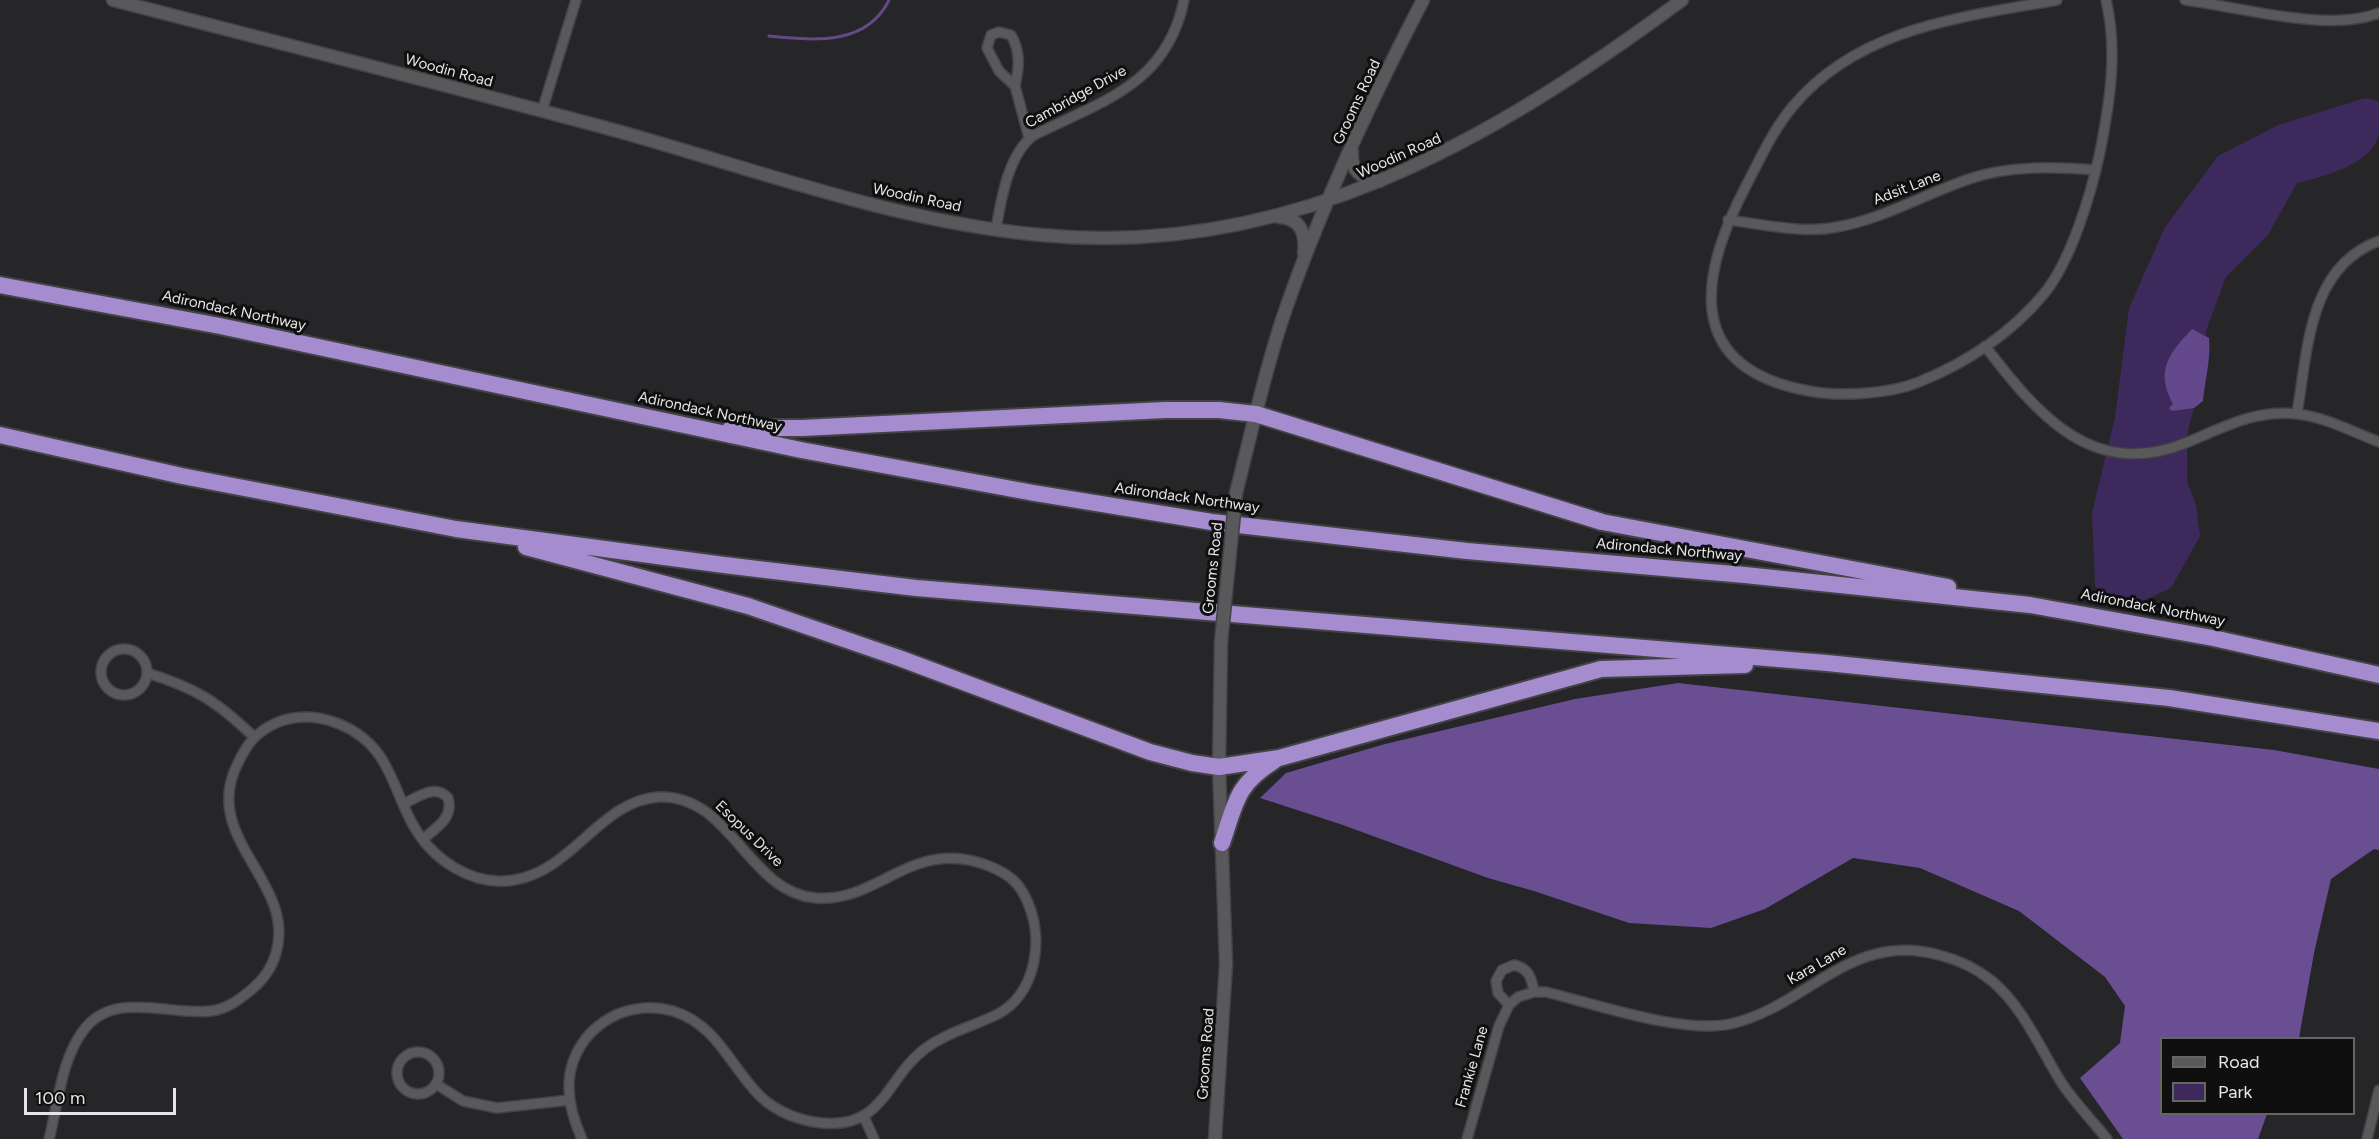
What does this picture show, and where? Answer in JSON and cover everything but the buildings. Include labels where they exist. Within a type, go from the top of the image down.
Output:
[{"type":"highway","name":"Adirondack Northway","points":[[0,285],[220,326],[693,428],[1034,493],[1212,522],[1467,550],[1745,575],[2025,604],[2213,638],[2379,675]]},
{"type":"highway","points":[[693,428],[802,428],[1165,410],[1219,410],[1256,414],[1602,522],[1980,593],[2025,604]]},
{"type":"highway","points":[[0,435],[182,476],[456,529],[670,584],[748,606],[899,658],[1150,752],[1192,763],[1219,767],[1279,758],[1601,669],[1827,663]]},
{"type":"highway","points":[[456,529],[916,588],[1827,663],[2169,698],[2379,731]]},
{"type":"highway","points":[[1222,843],[1236,800],[1246,781],[1279,758]]},
{"type":"street","name":"Woodin Road","points":[[113,0],[542,111],[890,210],[1040,235],[1126,238],[1209,230],[1275,217],[1328,202],[1381,181],[1439,156],[1542,96],[1682,0]]},
{"type":"street","points":[[542,111],[576,0]]},
{"type":"street","name":"Cambridge Drive","points":[[996,229],[1001,202],[1021,147],[1029,138],[1142,78],[1169,45],[1180,20],[1184,0]]},
{"type":"street","name":"Grooms Road","points":[[1215,1139],[1226,964],[1219,767],[1221,642],[1236,493],[1282,319],[1304,259],[1352,148],[1423,0]]},
{"type":"street","points":[[2057,0],[1947,20],[1893,35],[1840,63],[1813,84],[1792,106],[1768,142],[1728,220],[1711,285],[1713,323],[1719,339],[1738,361],[1760,378],[1781,386],[1824,394],[1867,393],[1916,384],[1985,346],[2012,327],[2046,292],[2079,223],[2096,170],[2107,116],[2113,64],[2113,35],[2106,0]]},
{"type":"street","points":[[2185,0],[2319,21],[2357,20],[2379,13]]},
{"type":"street","points":[[1015,86],[999,71],[990,57],[987,40],[995,32],[1005,32],[1011,35],[1016,43],[1019,64],[1015,86],[1029,138]]},
{"type":"street","points":[[1352,148],[1351,161],[1357,172],[1367,180],[1381,181]]},
{"type":"street","name":"Adsit Lane","points":[[1728,220],[1804,228],[1834,228],[1863,221],[1971,178],[2009,171],[2052,167],[2096,170]]},
{"type":"street","points":[[1275,217],[1293,219],[1301,228],[1305,244],[1304,259]]},
{"type":"street","points":[[2297,414],[2314,316],[2321,294],[2339,266],[2352,254],[2379,241]]},
{"type":"street","points":[[1985,346],[2043,416],[2088,445],[2107,450],[2134,453],[2165,451],[2251,416],[2297,414],[2379,442]]},
{"type":"street","points":[[123,649],[134,651],[143,658],[147,674],[140,689],[124,694],[108,687],[102,672],[108,656],[123,649]]},
{"type":"street","points":[[49,1139],[70,1054],[93,1021],[107,1012],[131,1006],[216,1011],[237,1002],[262,981],[276,953],[279,923],[269,891],[245,853],[230,820],[227,790],[234,769],[253,736],[206,696],[185,685],[147,674]]},
{"type":"street","name":"Esopus Drive","points":[[253,736],[283,720],[309,716],[335,722],[369,741],[385,763],[403,804],[423,839],[435,854],[457,870],[495,881],[521,879],[548,868],[623,808],[649,798],[666,797],[692,803],[705,810],[717,820],[754,863],[784,888],[808,897],[832,897],[855,891],[920,862],[951,856],[971,859],[1006,872],[1026,898],[1037,934],[1037,953],[1029,975],[1007,1008],[950,1033],[918,1054],[882,1102],[864,1117],[836,1124],[824,1124],[788,1114],[762,1098],[710,1031],[689,1017],[659,1008],[626,1011],[606,1020],[586,1036],[570,1072],[569,1100],[582,1139]]},
{"type":"street","points":[[403,804],[432,791],[439,791],[447,798],[448,815],[444,822],[423,839]]},
{"type":"street","name":"Kara Lane","points":[[1534,992],[1546,992],[1677,1023],[1729,1024],[1767,1011],[1860,957],[1904,949],[1931,952],[1975,969],[2008,997],[2063,1085],[2107,1139]]},
{"type":"street","points":[[1508,966],[1521,966],[1526,970],[1534,992],[1518,997],[1509,1005],[1498,993],[1496,981],[1498,974],[1508,966]]},
{"type":"street","name":"Frankie Lane","points":[[1467,1139],[1499,1026],[1509,1005]]},
{"type":"street","points":[[415,1052],[432,1056],[439,1072],[436,1084],[422,1093],[405,1089],[398,1073],[400,1062],[415,1052]]},
{"type":"street","points":[[436,1084],[463,1101],[497,1108],[569,1100]]},
{"type":"street","points":[[2367,1139],[2379,1090]]},
{"type":"street","points":[[864,1117],[874,1139]]},
{"type":"green space","points":[[2365,98],[2379,101],[2379,134],[2374,145],[2357,162],[2345,168],[2297,183],[2268,235],[2226,277],[2207,328],[2196,399],[2187,435],[2187,481],[2196,505],[2200,536],[2171,588],[2130,607],[2106,598],[2095,586],[2092,513],[2115,417],[2129,308],[2165,227],[2218,156],[2278,125]]},
{"type":"shaded area","points":[[2192,329],[2209,338],[2209,362],[2203,401],[2194,408],[2172,411],[2169,408],[2173,404],[2165,382],[2167,363],[2177,346]]},
{"type":"shaded area","points":[[1678,683],[2274,750],[2379,769],[2379,850],[2374,849],[2331,879],[2314,953],[2299,1037],[2160,1037],[2160,1115],[2267,1115],[2258,1139],[2123,1139],[2080,1078],[2120,1043],[2125,1006],[2105,977],[2019,911],[1920,868],[1853,858],[1765,909],[1711,928],[1629,923],[1488,878],[1340,824],[1260,798],[1286,773],[1385,744],[1575,699]]},
{"type":"waterway","points":[[769,36],[820,39],[852,33],[867,26],[879,15],[889,0]]}]
